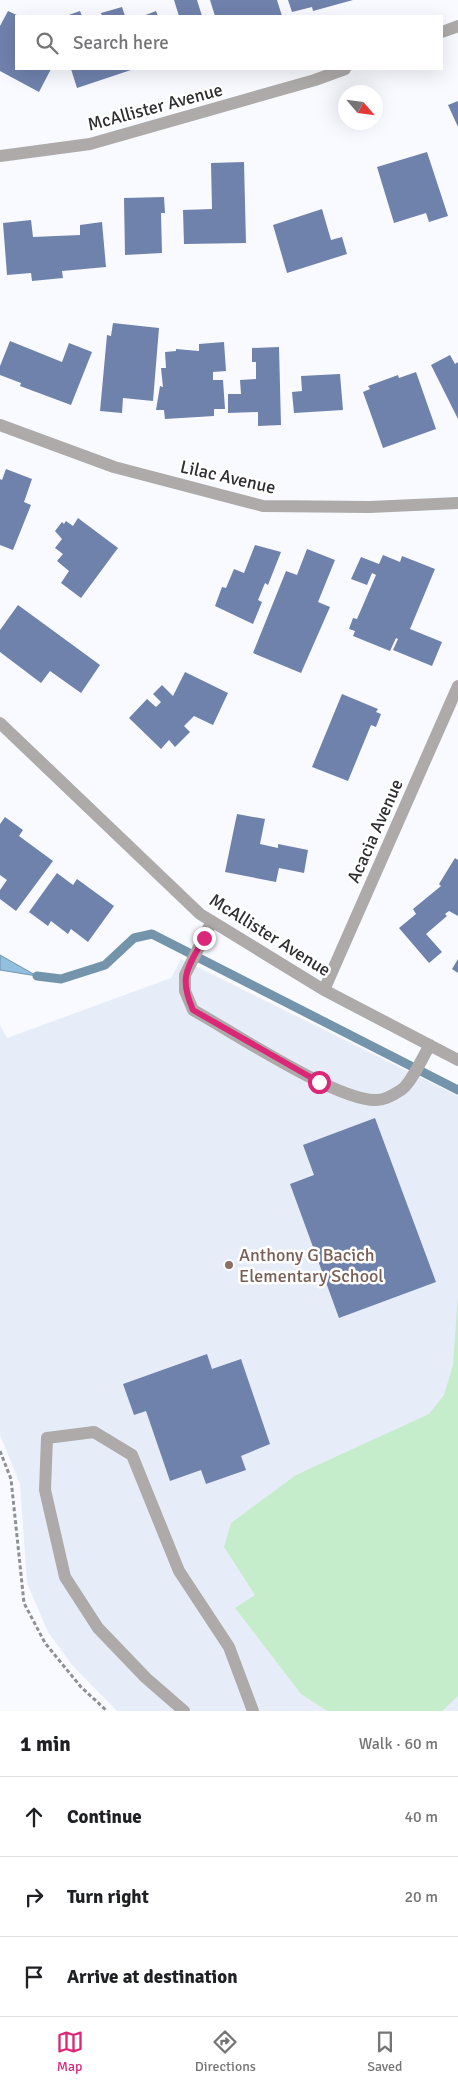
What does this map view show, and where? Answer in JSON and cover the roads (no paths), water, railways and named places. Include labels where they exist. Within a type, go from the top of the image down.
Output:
[{"type":"street","points":[[443,32],[458,26]]},
{"type":"street","name":"McAllister Avenue","points":[[0,156],[90,144],[315,80],[342,70]]},
{"type":"street","name":"Lilac Avenue","points":[[0,425],[114,467],[263,506],[370,507],[458,502]]},
{"type":"street","name":"Acacia Avenue","points":[[324,990],[458,686]]},
{"type":"street","name":"McAllister Avenue","points":[[0,723],[200,914],[324,990],[458,1060]]},
{"type":"street","points":[[212,921],[185,974],[185,991],[193,1010],[319,1082],[353,1096],[378,1100],[404,1088],[430,1045]]},
{"type":"street","points":[[184,1711],[146,1678],[98,1628],[66,1577],[45,1490],[46,1438],[94,1432],[132,1456],[179,1571],[229,1647],[253,1711]]},
{"type":"water","points":[[0,955],[37,976],[0,970]]},
{"type":"waterway","points":[[37,976],[61,979],[105,965],[134,938],[152,934],[458,1090]]},
{"type":"place","name":"Anthony G Bacich Elementary School","points":[[229,1265]]}]
